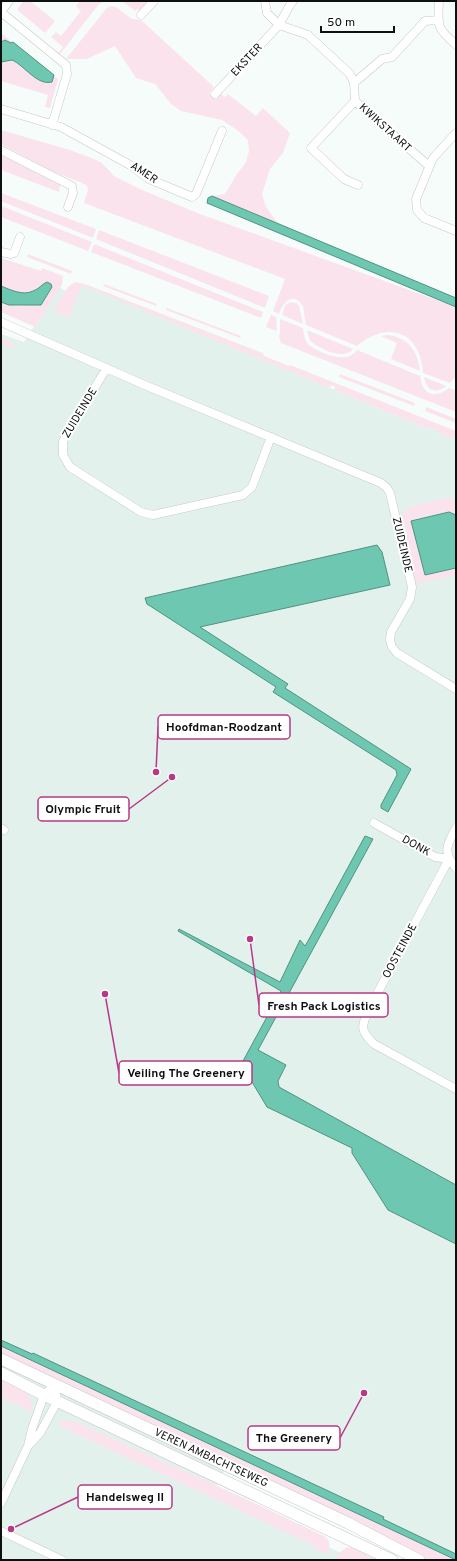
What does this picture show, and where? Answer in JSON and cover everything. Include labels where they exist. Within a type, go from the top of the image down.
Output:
[{"type":"main road","name":"VEREN AMBACHTSEWEG","points":[[1,1360],[348,1523],[419,1560]]},
{"type":"main road","name":"VEREN AMBACHTSEWEG","points":[[1,1374],[57,1402],[392,1560]]},
{"type":"street","points":[[9,1],[1,12],[66,65],[67,74],[52,125]]},
{"type":"street","points":[[141,15],[154,1]]},
{"type":"street","points":[[265,1],[267,13],[279,25],[308,34],[350,74],[354,83],[382,58],[392,57],[425,22],[438,20]]},
{"type":"street","points":[[279,25],[293,1]]},
{"type":"street","points":[[438,1],[438,20],[440,31],[456,45]]},
{"type":"street","name":"EKSTER","points":[[215,94],[279,25]]},
{"type":"street","name":"KWIKSTAART","points":[[354,83],[355,101],[429,166]]},
{"type":"street","points":[[355,101],[311,148],[344,179],[358,184]]},
{"type":"street","name":"AMER","points":[[1,109],[61,127],[130,164],[149,180],[192,197],[196,194],[222,131]]},
{"type":"street","points":[[456,133],[433,158],[416,199],[417,210],[424,218],[456,231]]},
{"type":"street","points":[[1,150],[72,186],[73,193],[68,207]]},
{"type":"street","points":[[1,252],[11,254],[14,253],[20,237]]},
{"type":"street","name":"ZUIDEINDE","points":[[1,322],[106,369],[381,483],[390,493],[412,587],[410,599],[391,632],[390,640],[392,647],[397,653],[456,689]]},
{"type":"street","name":"ZUIDEINDE","points":[[106,369],[65,437],[63,442],[63,455],[70,467],[141,512],[153,514],[243,495],[252,487],[271,438]]},
{"type":"street","name":"DONK","points":[[374,823],[435,857],[449,859]]},
{"type":"street","points":[[456,828],[447,844],[449,859],[456,868]]},
{"type":"street","name":"OOSTEINDE","points":[[449,859],[369,1009],[363,1021],[363,1030],[366,1037],[374,1044],[456,1089]]},
{"type":"street","points":[[1,1503],[28,1446],[32,1429],[44,1395],[54,1385]]},
{"type":"street","points":[[28,1446],[40,1433],[57,1402],[54,1385]]},
{"type":"street","points":[[1,1531],[62,1560]]},
{"type":"shaded area","points":[[23,1],[30,1],[55,21],[45,33],[17,10]]},
{"type":"shaded area","points":[[80,1],[104,1],[99,4],[60,54],[58,53],[63,47],[51,37],[56,32],[61,36],[81,11],[76,6]]},
{"type":"shaded area","points":[[122,1],[149,1],[140,11],[137,9],[135,11]]},
{"type":"shaded area","points":[[110,6],[116,7],[132,19],[141,20],[214,87],[209,93],[216,99],[221,94],[225,97],[228,94],[256,116],[263,108],[290,133],[283,153],[270,169],[262,194],[266,207],[279,225],[212,196],[225,194],[246,162],[249,151],[248,140],[237,130],[222,120],[181,111],[171,104],[155,84],[136,78],[115,46],[87,59],[66,59]]},
{"type":"shaded area","points":[[1,33],[58,79],[50,108],[45,107],[48,95],[1,81]]},
{"type":"shaded area","points":[[5,40],[11,43],[13,42],[54,75],[52,82],[41,81],[12,60],[1,62],[1,42]]},
{"type":"shaded area","points":[[1,130],[70,150],[94,159],[102,163],[114,176],[142,190],[200,214],[456,307],[456,377],[450,383],[423,373],[421,359],[416,347],[409,339],[400,334],[391,332],[380,333],[368,338],[357,346],[306,325],[303,306],[296,299],[286,302],[279,314],[273,311],[285,279],[84,203],[88,190],[87,186],[52,171],[1,144]]},
{"type":"shaded area","points":[[1,155],[60,185],[59,192],[1,170]]},
{"type":"shaded area","points":[[1,193],[96,229],[93,238],[1,201]]},
{"type":"shaded area","points":[[212,196],[456,298],[456,307],[207,203],[208,198]]},
{"type":"shaded area","points":[[1,206],[92,242],[88,251],[1,217]]},
{"type":"shaded area","points":[[99,230],[269,296],[265,308],[96,239]]},
{"type":"shaded area","points":[[94,244],[263,312],[261,318],[91,252]]},
{"type":"shaded area","points":[[28,254],[72,271],[71,274],[27,257]]},
{"type":"shaded area","points":[[1,258],[41,271],[42,268],[63,276],[62,285],[35,327],[1,312],[1,302],[9,305],[24,306],[41,284],[26,293],[12,291],[1,286]]},
{"type":"shaded area","points":[[47,282],[51,284],[52,287],[41,305],[9,305],[1,302],[1,286],[17,292],[25,293],[35,290]]},
{"type":"shaded area","points":[[75,282],[85,284],[263,353],[264,356],[456,431],[456,440],[437,432],[437,430],[426,428],[335,390],[335,387],[331,385],[330,388],[84,286],[81,287],[69,318],[53,311],[68,287]]},
{"type":"shaded area","points":[[104,284],[157,304],[156,306],[103,286]]},
{"type":"shaded area","points":[[84,285],[426,428],[438,430],[437,432],[456,440],[456,1560],[236,1450],[214,1490],[355,1560],[1,1560],[1,334],[24,342],[59,287],[66,291]]},
{"type":"shaded area","points":[[290,302],[297,303],[299,306],[303,324],[282,315],[285,306]]},
{"type":"shaded area","points":[[167,308],[241,336],[240,338],[166,310]]},
{"type":"shaded area","points":[[271,315],[276,317],[277,331],[266,327]]},
{"type":"shaded area","points":[[280,319],[303,328],[308,344],[321,352],[334,356],[345,357],[352,355],[357,350],[420,376],[423,387],[430,393],[439,393],[449,388],[456,390],[456,412],[281,343],[279,337]]},
{"type":"shaded area","points":[[307,330],[353,349],[344,354],[338,354],[326,350],[310,341]]},
{"type":"shaded area","points":[[387,335],[401,339],[411,346],[417,357],[420,371],[391,359],[397,343],[381,336]]},
{"type":"shaded area","points":[[1,338],[14,344],[12,348],[1,343]]},
{"type":"shaded area","points":[[340,374],[415,403],[414,406],[339,377]]},
{"type":"shaded area","points":[[424,377],[446,386],[439,390],[432,390],[427,385]]},
{"type":"shaded area","points":[[426,407],[456,419],[456,423],[425,411]]},
{"type":"shaded area","points":[[448,498],[456,500],[456,515],[440,513],[412,521],[425,575],[456,568],[456,575],[416,584],[401,516],[409,507]]},
{"type":"shaded area","points":[[449,512],[456,515],[456,568],[425,575],[411,521]]},
{"type":"shaded area","points":[[377,545],[382,552],[390,585],[200,627],[288,684],[285,688],[411,769],[388,812],[381,808],[381,805],[397,775],[396,770],[273,692],[276,687],[147,604],[145,598]]},
{"type":"shaded area","points":[[365,836],[373,839],[258,1050],[286,1065],[278,1081],[279,1087],[456,1185],[456,1244],[388,1210],[352,1153],[352,1148],[267,1107],[246,1072],[243,1061],[281,991],[178,931],[179,929],[280,982],[300,940],[305,946]]},
{"type":"shaded area","points":[[1,1340],[32,1354],[33,1353],[384,1517],[383,1519],[456,1554],[456,1560],[1,1346]]},
{"type":"shaded area","points":[[1,1346],[455,1560],[426,1560],[380,1535],[1,1355]]},
{"type":"shaded area","points":[[1,1377],[19,1386],[28,1393],[32,1404],[32,1412],[1,1397]]},
{"type":"shaded area","points":[[59,1421],[74,1421],[324,1536],[329,1542],[328,1555],[315,1549],[315,1546],[68,1430],[58,1424]]},
{"type":"shaded area","points":[[347,1547],[353,1548],[378,1560],[341,1560],[336,1558],[340,1552]]},
{"type":"place","name":"Hoofdman-Roodzant","points":[[156,772]]},
{"type":"place","name":"Olympic Fruit","points":[[172,777]]},
{"type":"place","name":"Fresh Pack Logistics","points":[[250,939]]},
{"type":"place","name":"Veiling The Greenery","points":[[105,994]]},
{"type":"place","name":"The Greenery","points":[[364,1393]]},
{"type":"place","name":"Handelsweg II","points":[[11,1529]]}]
